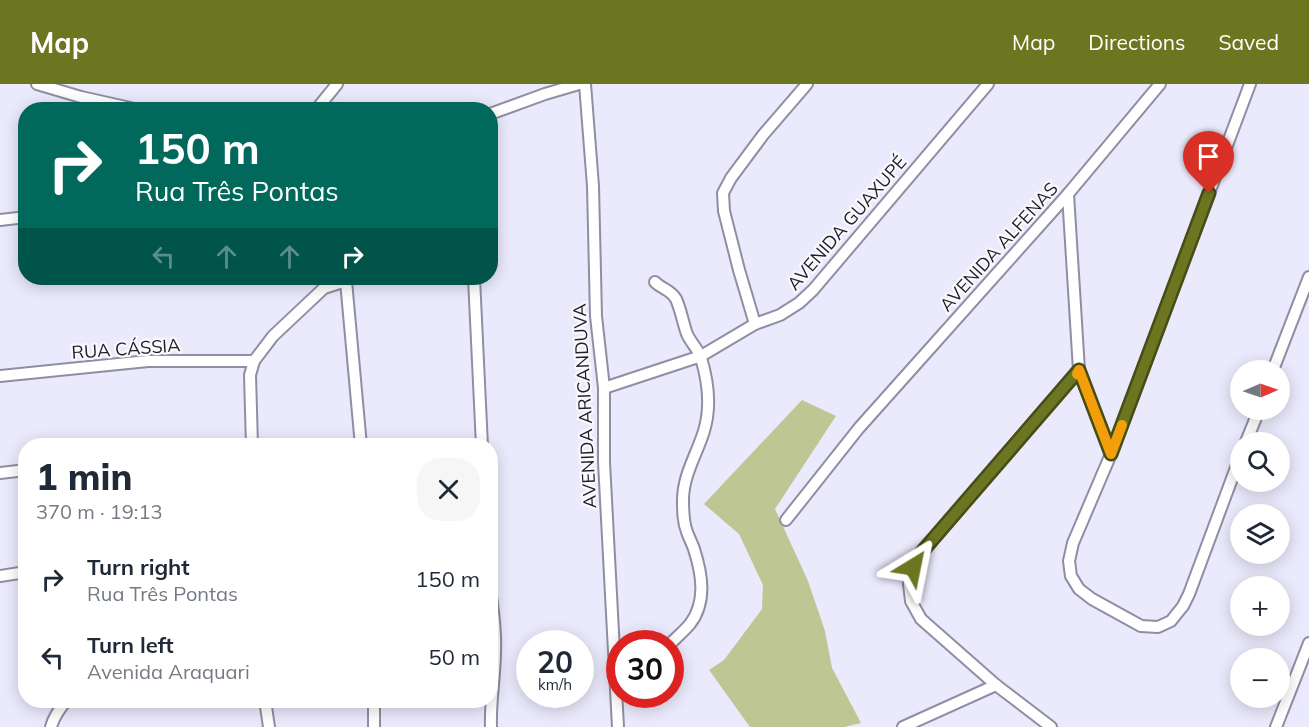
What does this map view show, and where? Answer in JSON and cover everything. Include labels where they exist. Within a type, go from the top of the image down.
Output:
[{"type":"street","points":[[37,84],[106,102]]},
{"type":"street","points":[[322,102],[337,84]]},
{"type":"street","points":[[498,110],[544,89],[579,84]]},
{"type":"street","name":"AVENIDA ARICANDUVA","points":[[585,84],[593,186],[596,316],[604,388],[604,462],[614,630]]},
{"type":"street","points":[[755,324],[724,211],[723,194],[731,178],[763,135],[807,84]]},
{"type":"street","name":"AVENIDA GUAXUPÉ","points":[[604,388],[701,356],[755,324],[780,315],[799,303],[813,290],[988,84]]},
{"type":"street","name":"AVENIDA ALFENAS","points":[[786,520],[859,428],[1068,194],[1160,84]]},
{"type":"street","points":[[1230,484],[1189,594],[1171,621],[1158,627],[1141,626],[1092,599],[1079,588],[1071,576],[1069,561],[1072,543],[1111,454],[1250,84]]},
{"type":"street","points":[[1068,194],[1079,370],[1111,454]]},
{"type":"street","points":[[0,220],[18,218]]},
{"type":"street","points":[[1277,360],[1309,277]]},
{"type":"street","points":[[655,282],[659,287],[670,291],[676,300],[688,336],[701,356],[708,398],[705,429],[687,472],[683,497],[687,532],[694,547],[702,590],[699,606],[691,622],[683,630]]},
{"type":"street","points":[[252,438],[250,375],[254,362],[273,336],[324,288],[331,285]]},
{"type":"street","points":[[347,285],[360,438]]},
{"type":"street","points":[[474,285],[482,438]]},
{"type":"street","name":"RUA CÁSSIA","points":[[0,375],[148,361],[254,362]]},
{"type":"street","points":[[1051,727],[996,685],[921,619],[911,601],[909,584],[913,567],[921,553],[1079,370]]},
{"type":"street","points":[[0,473],[18,471]]},
{"type":"street","points":[[0,576],[18,573]]},
{"type":"street","points":[[1276,727],[1309,643]]},
{"type":"street","points":[[903,727],[996,685]]},
{"type":"street","points":[[51,727],[60,708]]},
{"type":"street","points":[[267,708],[269,727]]},
{"type":"street","points":[[374,708],[375,727]]},
{"type":"street","points":[[491,708],[491,727]]},
{"type":"street","name":"AVENIDA ARICANDUVA","points":[[618,708],[618,727]]},
{"type":"green space","points":[[802,400],[836,416],[775,509],[808,581],[825,631],[832,668],[861,723],[844,727],[750,727],[709,670],[724,660],[762,609],[763,585],[739,534],[704,504]]},
{"type":"slow traffic","points":[[1077,374],[1079,370],[1111,454],[1122,425]]},
{"type":"route","points":[[913,567],[921,553],[1079,370],[1111,454],[1209,193]]}]
